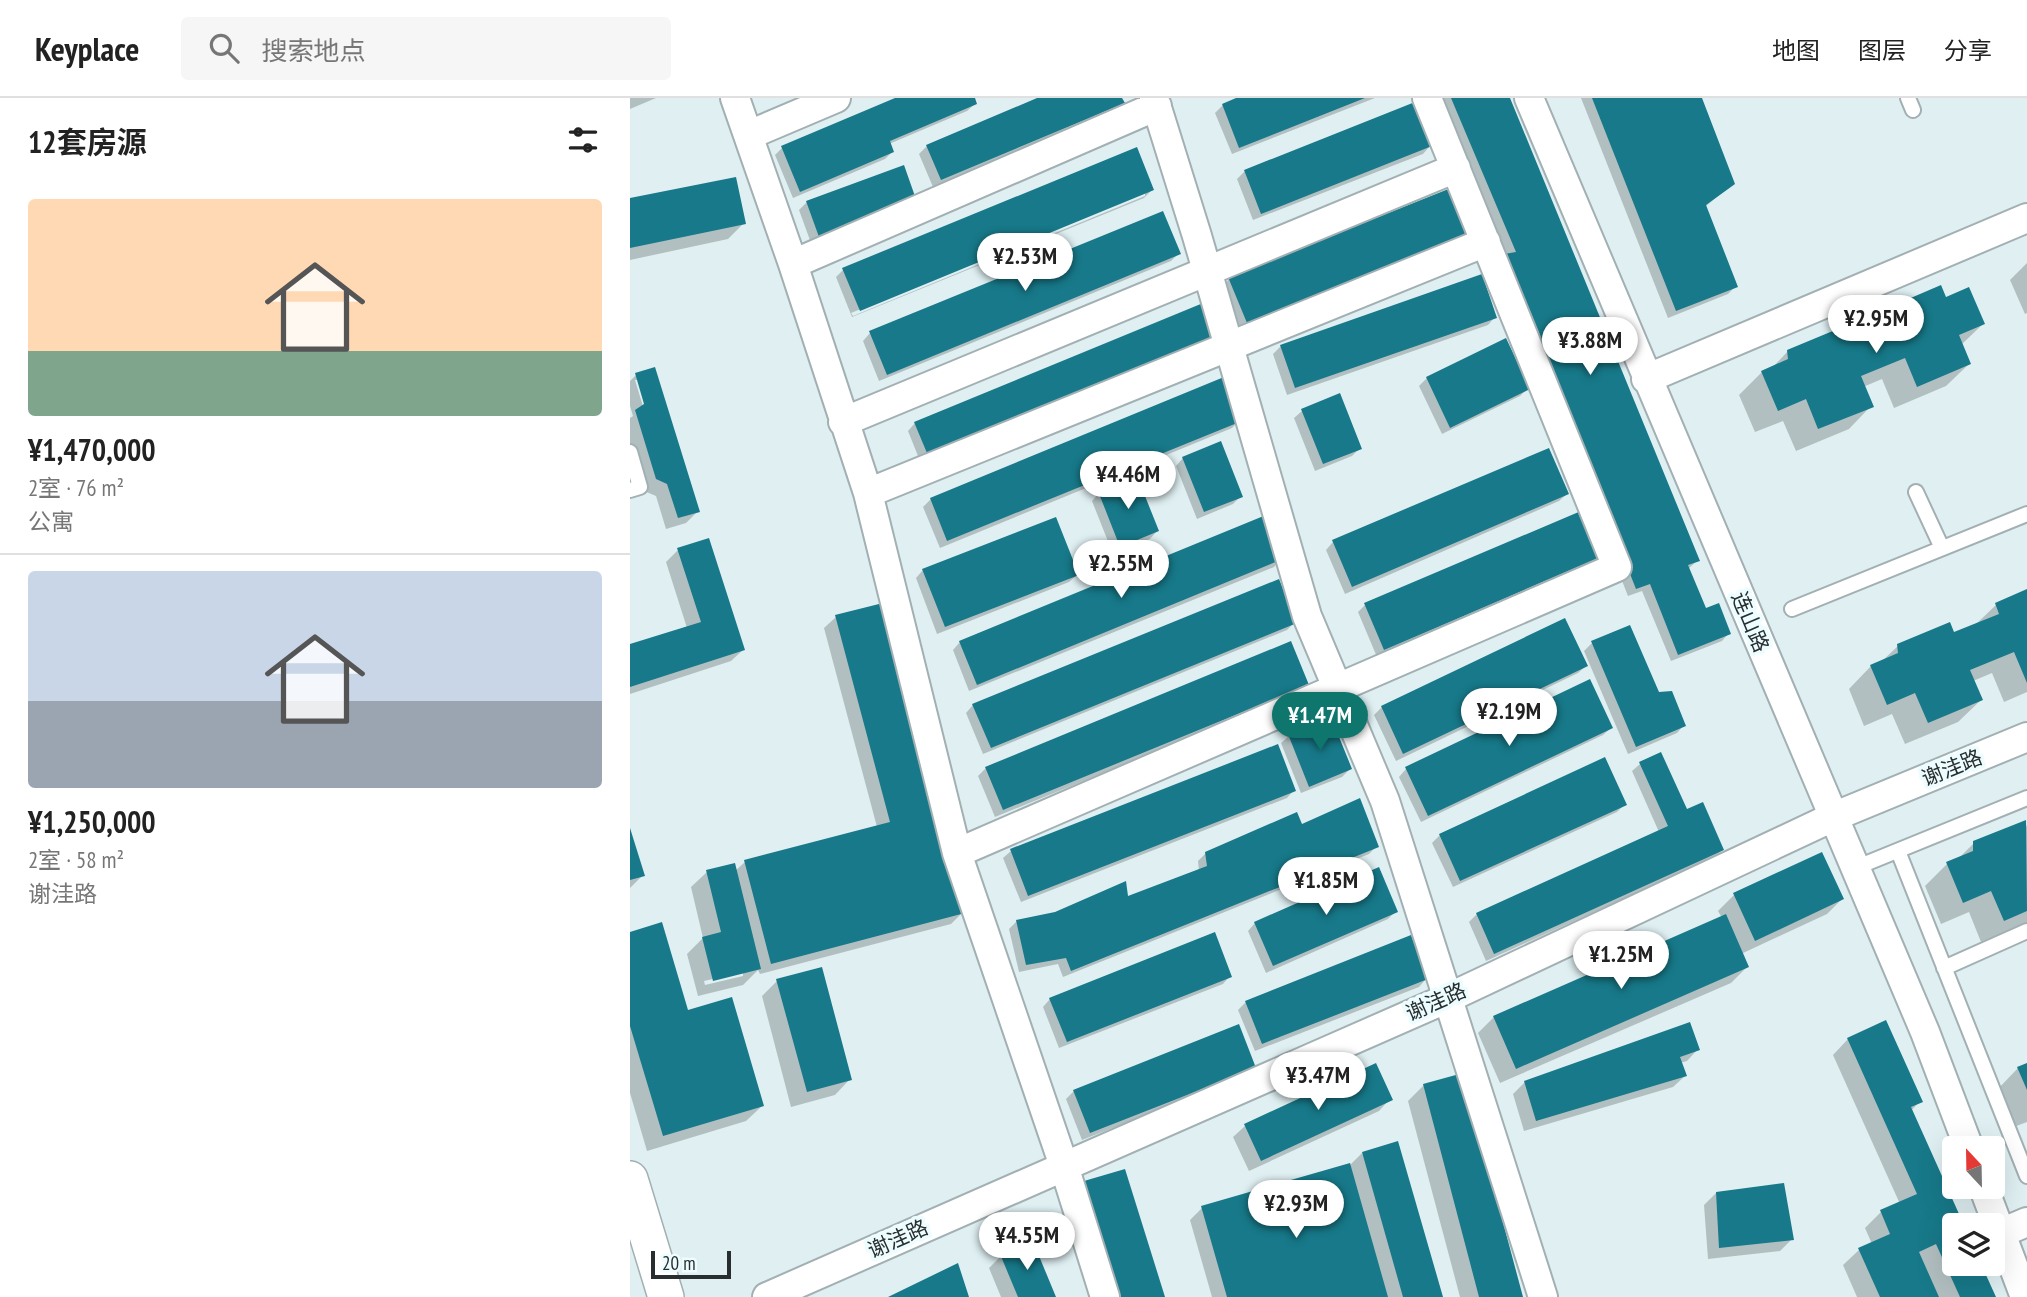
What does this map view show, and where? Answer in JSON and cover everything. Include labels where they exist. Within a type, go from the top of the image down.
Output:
[{"type":"street","points":[[735,98],[868,493],[957,853],[1064,1166],[1105,1297]]},
{"type":"street","points":[[749,135],[836,98]]},
{"type":"street","points":[[957,853],[1618,567],[1427,98]]},
{"type":"street","name":"连山路","points":[[1528,98],[1925,1032],[1964,1136]]},
{"type":"street","points":[[793,264],[1155,102],[1207,270],[1307,616],[1385,801],[1543,1297]]},
{"type":"street","points":[[843,422],[1456,168]]},
{"type":"street","points":[[1646,379],[2027,218]]},
{"type":"street","points":[[868,493],[1486,242]]},
{"type":"street","name":"谢洼路","points":[[766,1297],[1448,998],[1833,817],[2027,737]]},
{"type":"street","points":[[630,1179],[666,1297]]},
{"type":"street","points":[[2005,1231],[2027,1222]]},
{"type":"street","points":[[2005,1244],[2025,1297]]},
{"type":"lane","points":[[630,452],[640,486],[630,490]]},
{"type":"lane","points":[[1916,492],[1942,548]]},
{"type":"lane","points":[[1792,609],[2027,513]]},
{"type":"lane","points":[[1855,868],[2027,798]]},
{"type":"lane","points":[[1898,851],[2027,1176]]},
{"type":"lane","points":[[1944,968],[2027,931]]},
{"type":"building","points":[[895,98],[975,98],[977,104],[890,141],[894,152],[800,192],[781,146]]},
{"type":"building","points":[[1037,98],[1122,98],[1125,103],[941,180],[926,145]]},
{"type":"building","points":[[1236,98],[1365,98],[1239,148],[1222,104]]},
{"type":"building","points":[[1451,98],[1510,98],[1700,561],[1688,565],[1706,608],[1719,603],[1731,634],[1678,655],[1650,584],[1636,589],[1504,254],[1516,252]]},
{"type":"building","points":[[1592,98],[1702,98],[1735,184],[1706,205],[1738,287],[1676,311]]},
{"type":"building","points":[[1415,102],[1432,146],[1261,214],[1244,170]]},
{"type":"building","points":[[1137,147],[1154,190],[860,311],[842,268]]},
{"type":"building","points":[[904,165],[917,202],[819,237],[806,201]]},
{"type":"building","points":[[736,177],[746,224],[630,248],[630,198]]},
{"type":"building","points":[[1451,188],[1469,234],[1247,323],[1228,277]]},
{"type":"building","points":[[1163,211],[1181,254],[887,375],[869,331]]},
{"type":"building","points":[[1482,274],[1497,318],[1295,388],[1280,345]]},
{"type":"building","points":[[1941,285],[1946,297],[1969,287],[1985,324],[1959,335],[1971,364],[1917,387],[1905,358],[1861,376],[1874,407],[1818,429],[1806,399],[1778,411],[1761,371],[1788,359],[1787,350],[1840,328],[1845,339],[1890,320],[1885,309]]},
{"type":"building","points":[[1208,301],[1226,344],[932,465],[914,422]]},
{"type":"building","points":[[1506,338],[1530,389],[1450,428],[1426,377]]},
{"type":"building","points":[[655,367],[700,512],[678,518],[667,484],[656,479],[635,410],[644,404],[635,373]]},
{"type":"building","points":[[1224,377],[1242,421],[947,541],[930,498]]},
{"type":"building","points":[[1340,393],[1362,449],[1323,464],[1301,409]]},
{"type":"building","points":[[1221,441],[1243,497],[1204,512],[1182,457]]},
{"type":"building","points":[[1549,448],[1569,494],[1352,587],[1332,540]]},
{"type":"building","points":[[1137,476],[1159,531],[1120,547],[1098,491]]},
{"type":"building","points":[[1581,511],[1601,557],[1384,650],[1364,603]]},
{"type":"building","points":[[1266,515],[1283,559],[977,685],[959,641]]},
{"type":"building","points":[[1056,517],[1079,575],[945,627],[922,569]]},
{"type":"building","points":[[709,538],[745,650],[630,687],[630,644],[701,622],[677,548]]},
{"type":"building","points":[[1279,579],[1297,623],[991,748],[972,704]]},
{"type":"building","points":[[2027,589],[2027,683],[2014,652],[1970,670],[1983,700],[1928,723],[1915,693],[1887,705],[1870,665],[1898,653],[1897,644],[1950,622],[1954,632],[1999,614],[1995,603]]},
{"type":"building","points":[[883,603],[965,913],[771,964],[744,860],[890,822],[835,615]]},
{"type":"building","points":[[1565,618],[1588,666],[1403,754],[1381,706]]},
{"type":"building","points":[[1630,625],[1659,692],[1672,691],[1686,726],[1636,747],[1591,641]]},
{"type":"building","points":[[1291,641],[1309,685],[1003,810],[985,767]]},
{"type":"building","points":[[1590,679],[1613,728],[1428,816],[1405,767]]},
{"type":"building","points":[[1331,717],[1352,769],[1309,787],[1288,734]]},
{"type":"building","points":[[1278,744],[1296,791],[1028,896],[1010,849]]},
{"type":"building","points":[[1661,752],[1687,809],[1703,802],[1724,850],[1494,954],[1476,913],[1668,826],[1639,762]]},
{"type":"building","points":[[1605,757],[1627,805],[1460,881],[1439,834]]},
{"type":"building","points":[[1360,798],[1379,847],[1071,971],[1066,958],[1026,965],[1016,920],[1055,912],[1126,881],[1128,896],[1207,866],[1205,852],[1297,812],[1302,824]]},
{"type":"building","points":[[2026,820],[2027,911],[2004,921],[1991,891],[1963,903],[1946,862],[1973,851],[1973,841]]},
{"type":"building","points":[[630,828],[645,876],[630,880]]},
{"type":"building","points":[[1822,852],[1844,899],[1755,941],[1733,893]]},
{"type":"building","points":[[735,863],[761,969],[713,981],[702,937],[721,932],[706,870]]},
{"type":"building","points":[[1379,867],[1398,912],[1273,966],[1254,922]]},
{"type":"building","points":[[1726,914],[1749,967],[1516,1069],[1493,1016]]},
{"type":"building","points":[[662,922],[688,1010],[732,997],[764,1106],[663,1136],[630,1026],[630,932]]},
{"type":"building","points":[[1215,932],[1232,977],[1067,1042],[1049,998]]},
{"type":"building","points":[[1411,935],[1428,979],[1262,1044],[1245,1001]]},
{"type":"building","points":[[822,967],[852,1080],[807,1092],[776,979]]},
{"type":"building","points":[[1886,1020],[1923,1102],[1911,1107],[1942,1176],[1942,1199],[1952,1199],[1959,1213],[1942,1213],[1942,1257],[1936,1244],[1919,1252],[1939,1297],[1880,1297],[1858,1248],[1890,1234],[1880,1210],[1917,1194],[1847,1038]]},
{"type":"building","points":[[1690,1022],[1700,1050],[1680,1057],[1687,1076],[1536,1121],[1524,1081]]},
{"type":"building","points":[[1239,1024],[1256,1068],[1090,1133],[1073,1090]]},
{"type":"building","points":[[1376,1063],[1393,1100],[1261,1161],[1244,1124]]},
{"type":"building","points":[[2027,1063],[2027,1090],[2017,1067]]},
{"type":"building","points":[[1463,1073],[1523,1297],[1479,1297],[1423,1084]]},
{"type":"building","points":[[1398,1141],[1443,1297],[1403,1297],[1362,1152]]},
{"type":"building","points":[[1350,1163],[1388,1297],[1227,1297],[1201,1206]]},
{"type":"building","points":[[1125,1169],[1165,1297],[1119,1297],[1084,1181]]},
{"type":"building","points":[[1784,1183],[1794,1240],[1719,1248],[1716,1192]]},
{"type":"building","points":[[1032,1239],[1056,1297],[1018,1297],[1000,1254]]},
{"type":"building","points":[[958,1263],[969,1297],[888,1297]]},
{"type":"building","points":[[1950,1276],[1986,1276],[1996,1297],[1960,1297]]}]
